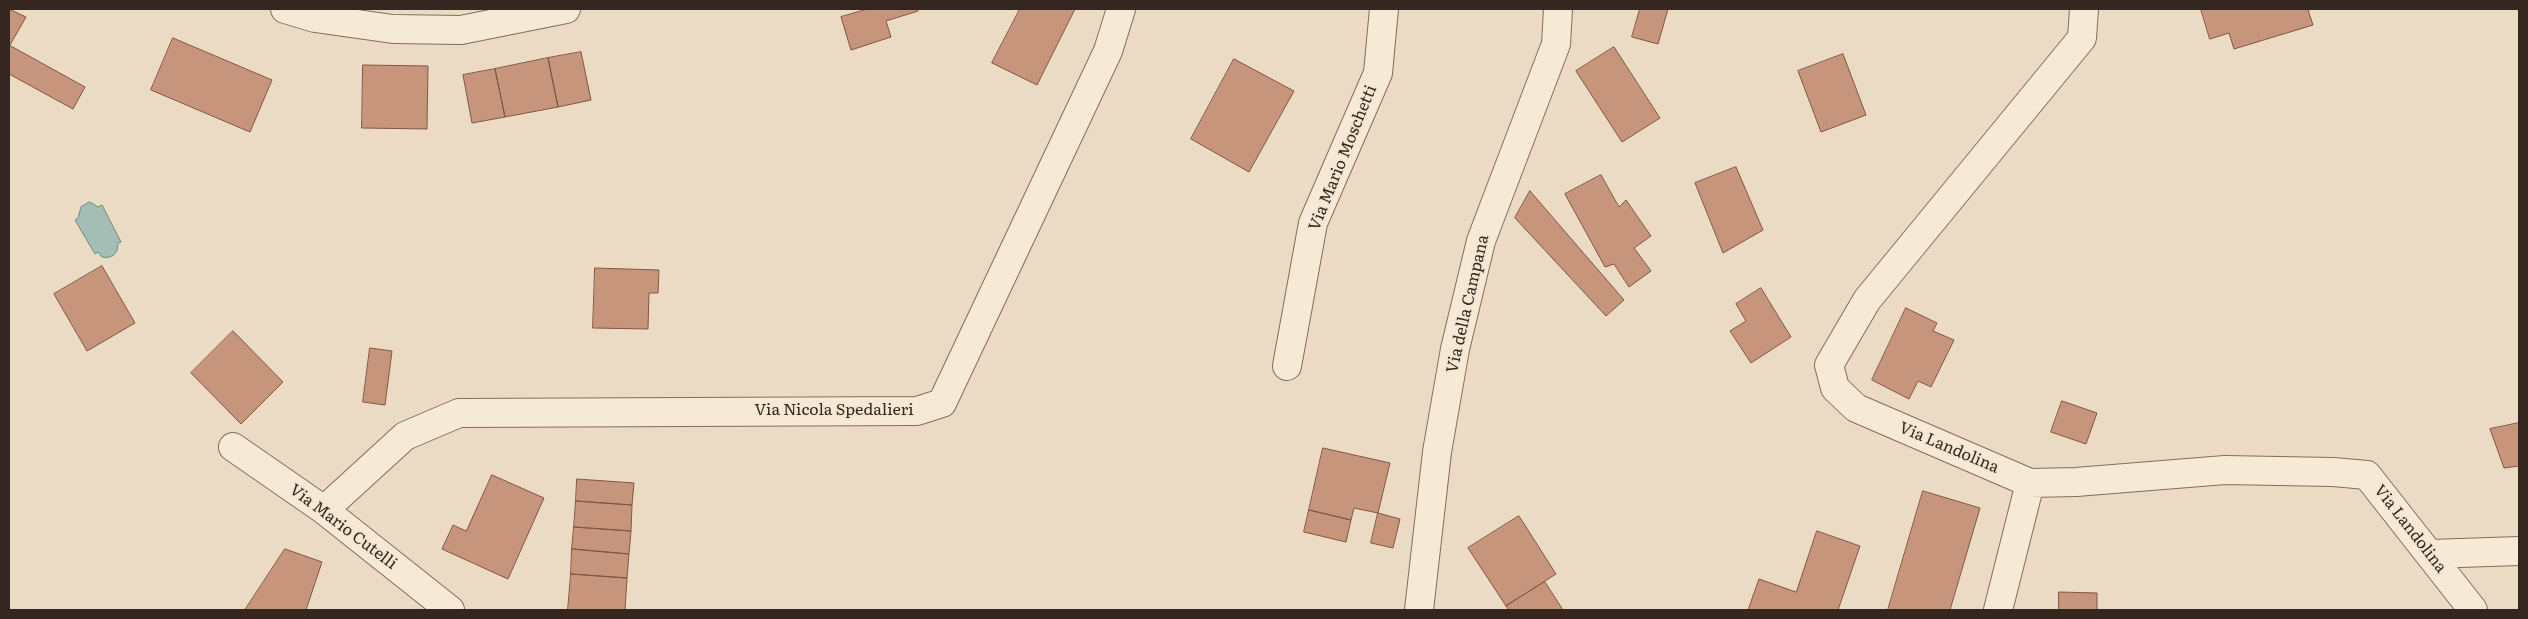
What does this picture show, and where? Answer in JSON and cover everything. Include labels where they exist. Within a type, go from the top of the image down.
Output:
[{"type":"street","points":[[285,9],[315,18],[393,29],[461,30],[566,9]]},
{"type":"street","name":"Via Nicola Spedalieri","points":[[324,510],[405,436],[459,412],[917,411],[942,403],[1108,51],[1121,9]]},
{"type":"street","name":"Via Mario Moschetti","points":[[1287,366],[1313,223],[1378,73],[1384,9]]},
{"type":"street","name":"Via della Campana","points":[[1419,610],[1437,452],[1455,349],[1481,240],[1556,44],[1558,9]]},
{"type":"street","name":"Via Landolina","points":[[2084,9],[2082,38],[1866,300],[1829,365],[1836,388],[1856,408],[2030,482],[2076,482],[2225,470],[2333,472],[2368,475],[2473,610]]},
{"type":"street","name":"Via Mario Cutelli","points":[[233,447],[324,510],[450,610]]},
{"type":"street","points":[[1998,610],[2030,482]]},
{"type":"street","points":[[2430,554],[2519,551]]},
{"type":"water","points":[[90,202],[98,207],[102,205],[121,242],[118,243],[117,250],[112,256],[102,257],[98,252],[95,254],[75,220],[78,218],[81,207]]},
{"type":"building","points":[[9,9],[26,17],[10,45],[9,45]]},
{"type":"building","points":[[868,9],[917,9],[918,11],[886,21],[891,37],[851,50],[841,17]]},
{"type":"building","points":[[1020,9],[1075,9],[1037,85],[992,63]]},
{"type":"building","points":[[1640,9],[1668,9],[1658,44],[1632,37]]},
{"type":"building","points":[[2201,9],[2314,9],[2308,10],[2313,25],[2234,49],[2229,33],[2210,39]]},
{"type":"building","points":[[173,38],[272,80],[250,132],[151,90]]},
{"type":"building","points":[[9,45],[85,87],[73,109],[9,74]]},
{"type":"building","points":[[1614,47],[1660,118],[1622,142],[1576,71]]},
{"type":"building","points":[[581,52],[591,100],[558,107],[548,58]]},
{"type":"building","points":[[1843,54],[1866,115],[1821,132],[1798,71]]},
{"type":"building","points":[[548,58],[558,107],[505,117],[495,69]]},
{"type":"building","points":[[1234,59],[1294,91],[1249,172],[1191,139]]},
{"type":"building","points":[[363,65],[428,66],[427,129],[362,128]]},
{"type":"building","points":[[495,69],[505,117],[472,123],[463,75]]},
{"type":"building","points":[[1736,167],[1763,230],[1723,253],[1695,183]]},
{"type":"building","points":[[1601,175],[1619,207],[1626,200],[1651,236],[1634,248],[1651,271],[1629,287],[1614,264],[1605,267],[1565,194]]},
{"type":"building","points":[[1530,191],[1624,300],[1606,316],[1515,218]]},
{"type":"building","points":[[102,266],[135,323],[87,351],[54,294]]},
{"type":"building","points":[[595,268],[659,270],[658,293],[649,293],[648,329],[593,328]]},
{"type":"building","points":[[1761,288],[1791,337],[1751,363],[1730,331],[1746,321],[1736,304]]},
{"type":"building","points":[[1906,308],[1937,323],[1933,331],[1954,340],[1931,387],[1918,381],[1909,399],[1872,380]]},
{"type":"building","points":[[233,331],[283,382],[241,424],[191,373]]},
{"type":"building","points":[[370,348],[392,351],[385,405],[363,402]]},
{"type":"building","points":[[2062,401],[2097,413],[2086,444],[2051,432]]},
{"type":"building","points":[[2519,423],[2519,466],[2504,468],[2490,429]]},
{"type":"building","points":[[1323,448],[1390,463],[1378,513],[1354,508],[1351,520],[1309,510]]},
{"type":"building","points":[[492,475],[544,498],[508,579],[442,549],[453,525],[466,531]]},
{"type":"building","points":[[577,479],[634,483],[632,505],[576,501]]},
{"type":"building","points":[[1923,491],[1980,508],[1950,610],[1888,610]]},
{"type":"building","points":[[576,501],[632,505],[631,531],[574,527]]},
{"type":"building","points":[[1309,510],[1351,520],[1346,542],[1304,532]]},
{"type":"building","points":[[1378,513],[1400,519],[1393,548],[1371,543]]},
{"type":"building","points":[[1519,516],[1556,574],[1506,606],[1468,548]]},
{"type":"building","points":[[574,527],[631,531],[629,554],[572,549]]},
{"type":"building","points":[[1817,531],[1860,546],[1838,610],[1748,610],[1759,579],[1796,592]]},
{"type":"building","points":[[285,549],[322,562],[306,610],[245,610]]},
{"type":"building","points":[[572,549],[629,554],[627,578],[571,574]]},
{"type":"building","points":[[571,574],[627,578],[625,610],[568,610]]},
{"type":"building","points":[[1545,582],[1563,610],[1509,610],[1506,606]]},
{"type":"building","points":[[2059,592],[2097,593],[2097,610],[2059,610]]}]
